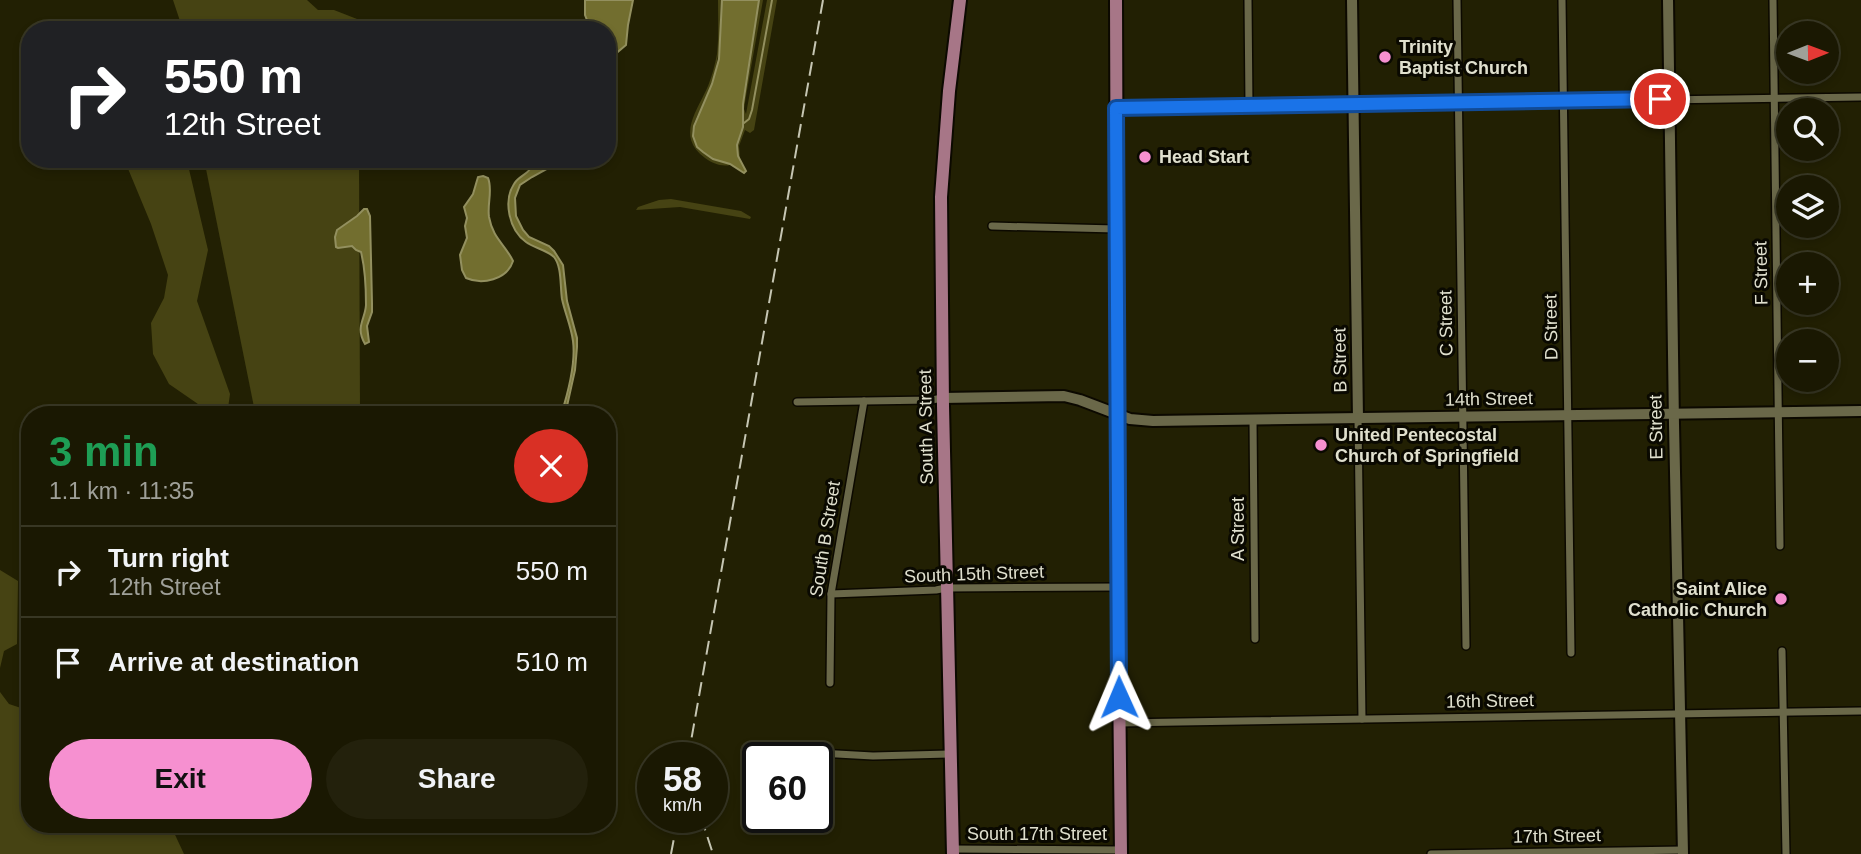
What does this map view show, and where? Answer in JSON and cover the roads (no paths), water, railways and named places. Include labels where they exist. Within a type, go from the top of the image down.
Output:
[{"type":"main road","name":"South A Street","points":[[953,852],[942,398],[941,197],[949,91],[960,0]]},
{"type":"main road","points":[[1116,0],[1121,852]]},
{"type":"street","points":[[1248,0],[1249,106]]},
{"type":"street","name":"B Street","points":[[1352,0],[1362,719]]},
{"type":"street","name":"C Street","points":[[1457,0],[1466,646]]},
{"type":"street","name":"D Street","points":[[1562,0],[1571,653]]},
{"type":"street","name":"E Street","points":[[1668,0],[1673,414],[1683,852]]},
{"type":"street","name":"F Street","points":[[1773,0],[1780,546]]},
{"type":"street","points":[[1116,108],[1861,97]]},
{"type":"street","points":[[992,226],[1116,229]]},
{"type":"street","name":"14th Street","points":[[942,398],[1064,397],[1080,400],[1130,419],[1153,421],[1861,411]]},
{"type":"street","points":[[797,401],[942,398]]},
{"type":"street","name":"South B Street","points":[[830,683],[831,594],[864,401]]},
{"type":"street","name":"A Street","points":[[1253,420],[1255,639]]},
{"type":"street","name":"South 15th Street","points":[[831,594],[946,588],[1118,587]]},
{"type":"street","points":[[1782,651],[1786,854]]},
{"type":"street","name":"16th Street","points":[[1119,723],[1861,711]]},
{"type":"street","points":[[833,754],[949,754]]},
{"type":"street","name":"South 17th Street","points":[[953,852],[1121,852]]},
{"type":"street","name":"17th Street","points":[[1431,854],[1683,852]]},
{"type":"waterway","points":[[744,123],[749,119],[752,110],[772,0]]},
{"type":"railway","points":[[691,742],[823,0]]},
{"type":"railway","points":[[671,854],[675,833]]},
{"type":"railway","points":[[706,833],[713,854]]},
{"type":"place","name":"Trinity Baptist Church","points":[[1385,57]]},
{"type":"place","name":"Head Start","points":[[1145,157]]},
{"type":"place","name":"United Pentecostal Church of Springfield","points":[[1321,445]]},
{"type":"place","name":"Saint Alice Catholic Church","points":[[1781,599]]}]
